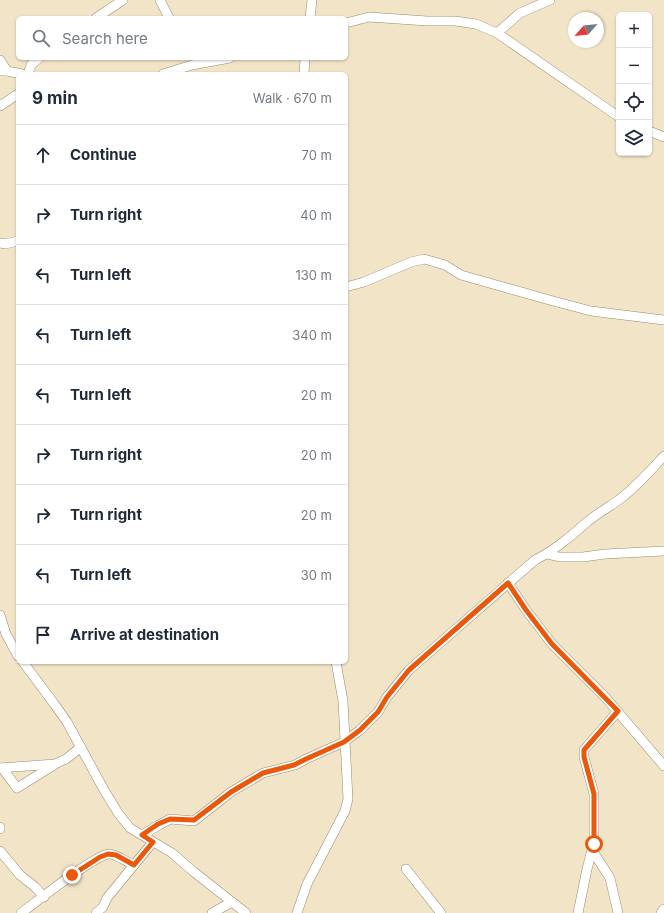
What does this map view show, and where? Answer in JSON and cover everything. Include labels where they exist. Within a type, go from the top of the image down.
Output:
[{"type":"street","points":[[99,16],[122,0]]},
{"type":"street","points":[[160,0],[168,16]]},
{"type":"street","points":[[310,16],[312,0]]},
{"type":"street","points":[[497,33],[520,13],[550,0]]},
{"type":"street","points":[[348,22],[369,17],[427,21],[455,21],[476,24],[497,33],[616,115]]},
{"type":"street","points":[[0,60],[4,71],[16,73]]},
{"type":"street","points":[[29,72],[31,65],[37,60]]},
{"type":"street","points":[[167,72],[190,61],[203,60]]},
{"type":"street","points":[[304,72],[306,60]]},
{"type":"street","points":[[0,106],[16,95]]},
{"type":"street","points":[[652,132],[664,137]]},
{"type":"street","points":[[0,243],[5,244],[16,241]]},
{"type":"street","points":[[348,286],[364,282],[411,262],[424,259],[445,265],[461,275],[591,311],[664,320]]},
{"type":"street","points":[[142,835],[158,824],[170,819],[194,820],[231,792],[263,773],[294,765],[344,742],[360,730],[378,712],[387,697],[409,670],[535,560],[547,554],[571,537],[588,521],[620,499],[664,456]]},
{"type":"street","points":[[547,554],[559,557],[583,558],[605,554],[664,550]]},
{"type":"street","points":[[508,583],[552,644],[618,711],[664,766]]},
{"type":"street","points":[[0,615],[6,634],[16,652]]},
{"type":"street","points":[[24,664],[55,705],[81,747],[118,813],[130,828],[172,853],[246,913]]},
{"type":"street","points":[[297,913],[308,884],[345,812],[348,799],[348,783],[345,767],[343,701],[336,664]]},
{"type":"street","points":[[578,913],[586,869],[594,844],[594,794],[584,750],[618,711]]},
{"type":"street","points":[[1,768],[17,788],[55,764],[66,759],[81,747]]},
{"type":"street","points":[[1,768],[55,764]]},
{"type":"street","points":[[100,911],[107,898],[153,842]]},
{"type":"street","points":[[592,850],[610,878],[618,913]]},
{"type":"street","points":[[0,851],[20,875],[35,887],[44,897]]},
{"type":"street","points":[[20,913],[34,909],[44,897],[100,857],[108,854],[116,855],[134,865]]},
{"type":"street","points":[[406,869],[441,913]]},
{"type":"street","points":[[212,913],[232,902]]},
{"type":"street","points":[[661,913],[664,909]]},
{"type":"route","points":[[72,875],[100,857],[108,854],[116,855],[126,862],[134,865],[153,842],[142,835],[158,824],[170,819],[194,820],[231,792],[263,773],[294,765],[344,742],[360,730],[378,712],[387,697],[409,670],[508,583],[552,644],[618,711],[584,750],[584,757],[594,794],[594,844]]}]
